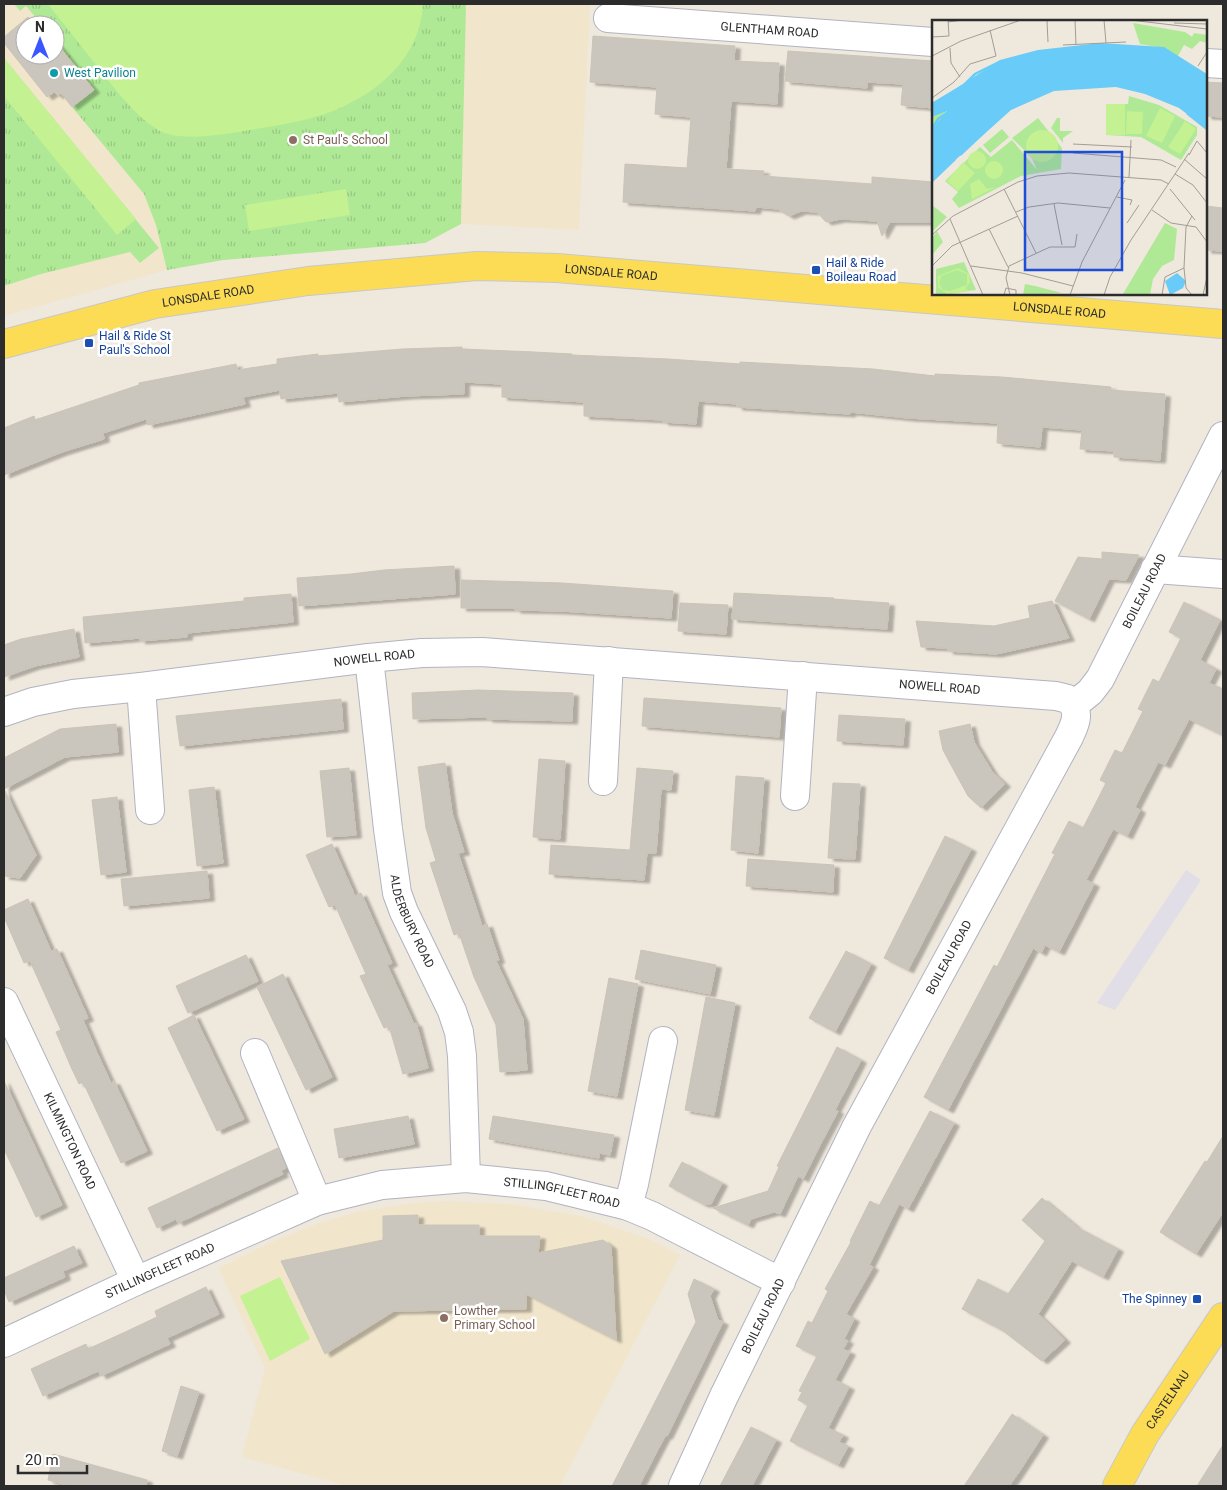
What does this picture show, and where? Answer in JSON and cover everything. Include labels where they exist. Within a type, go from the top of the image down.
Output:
[{"type":"main road","name":"LONSDALE ROAD","points":[[4,344],[155,304],[308,281],[477,266],[566,269],[1223,324]]},
{"type":"main road","name":"CASTELNAU","points":[[1117,1486],[1145,1434],[1223,1317]]},
{"type":"street","name":"GLENTHAM ROAD","points":[[608,18],[932,42]]},
{"type":"street","points":[[1207,62],[1223,64]]},
{"type":"street","name":"BOILEAU ROAD","points":[[682,1486],[724,1396],[857,1126],[1069,737],[1076,721],[1077,712],[1074,705],[1090,692],[1100,679],[1223,436]]},
{"type":"street","points":[[1155,569],[1223,574]]},
{"type":"street","name":"NOWELL ROAD","points":[[4,712],[52,697],[369,658],[422,653],[482,652],[1056,696],[1068,699],[1074,705]]},
{"type":"street","name":"ALDERBURY ROAD","points":[[369,658],[397,893],[404,912],[452,1011],[459,1032],[466,1178]]},
{"type":"street","points":[[602,781],[609,661]]},
{"type":"street","points":[[795,796],[803,676]]},
{"type":"street","points":[[141,687],[150,810]]},
{"type":"street","name":"KILMINGTON ROAD","points":[[4,1002],[136,1281]]},
{"type":"street","name":"STILLINGFLEET ROAD","points":[[628,1206],[663,1041]]},
{"type":"street","points":[[255,1054],[317,1201]]},
{"type":"street","name":"STILLINGFLEET ROAD","points":[[4,1343],[136,1281],[317,1201],[382,1185],[466,1178],[546,1186],[628,1206],[652,1216],[781,1282]]},
{"type":"shaded area","name":"St Paul's School","points":[[4,4],[590,4],[579,230],[461,224],[425,243],[223,260],[167,270],[4,316]]},
{"type":"shaded area","points":[[1186,870],[1201,880],[1115,1010],[1097,1003]]},
{"type":"shaded area","name":"Lowther Primary School","points":[[444,1201],[511,1204],[581,1216],[649,1239],[680,1255],[560,1486],[347,1486],[242,1457],[265,1368],[218,1268],[276,1240],[319,1223],[357,1212],[413,1203]]},
{"type":"green space","name":"St Paul's School","points":[[14,4],[466,4],[461,224],[425,243],[223,260],[167,270],[156,225],[144,194],[72,107],[94,90],[65,54],[65,15],[34,15],[26,6],[20,11]]},
{"type":"green space","points":[[48,4],[423,4],[420,23],[406,56],[381,83],[366,94],[333,111],[311,118],[223,134],[188,137],[167,134],[158,130],[141,117],[119,94],[65,26],[65,15],[57,15]]},
{"type":"green space","points":[[4,58],[159,248],[140,263],[130,252],[41,274],[4,286]]},
{"type":"green space","points":[[4,58],[136,219],[117,235],[4,96]]},
{"type":"green space","points":[[346,189],[350,215],[249,231],[245,205]]},
{"type":"green space","points":[[280,1277],[310,1339],[270,1361],[240,1296]]},
{"type":"building","name":"West Pavilion","points":[[15,28],[15,57],[4,43],[4,37]]},
{"type":"building","points":[[593,36],[735,46],[734,61],[779,63],[777,104],[731,101],[726,169],[764,171],[763,176],[872,184],[872,177],[932,182],[932,222],[890,222],[882,236],[877,221],[841,219],[826,222],[817,212],[801,211],[789,216],[778,209],[756,207],[755,211],[623,202],[625,164],[687,168],[691,117],[655,114],[657,87],[590,82]]},
{"type":"building","points":[[788,51],[932,61],[932,108],[901,105],[903,84],[867,82],[867,88],[785,81]]},
{"type":"building","name":"West Pavilion","points":[[65,54],[94,90],[72,107],[61,93],[58,96],[54,92],[47,97],[22,65],[65,65]]},
{"type":"building","points":[[1207,82],[1223,83],[1223,117],[1207,116]]},
{"type":"building","points":[[1207,206],[1223,208],[1223,251],[1207,250]]},
{"type":"building","points":[[462,347],[462,349],[740,364],[740,362],[873,369],[935,376],[935,374],[1002,377],[1111,387],[1111,390],[1165,394],[1160,460],[1114,457],[1114,451],[1080,449],[1082,430],[1042,427],[1040,447],[997,443],[998,423],[908,418],[850,412],[850,414],[737,407],[737,404],[698,401],[696,424],[663,422],[663,420],[584,416],[584,402],[502,397],[502,384],[464,382],[464,394],[406,396],[339,402],[338,393],[281,399],[280,390],[243,397],[245,404],[148,425],[146,419],[103,433],[104,439],[62,452],[4,475],[4,428],[34,416],[35,420],[139,385],[139,383],[236,364],[237,370],[277,364],[277,359],[318,354],[318,356],[402,349]]},
{"type":"building","points":[[1102,552],[1139,555],[1126,580],[1109,579],[1089,619],[1055,601],[1078,557],[1102,559]]},
{"type":"building","points":[[454,566],[455,594],[299,606],[297,578]]},
{"type":"building","points":[[461,580],[562,583],[673,591],[671,618],[515,610],[516,608],[461,608]]},
{"type":"building","points":[[734,593],[889,603],[887,629],[732,619]]},
{"type":"building","points":[[291,594],[293,622],[187,633],[187,637],[140,641],[140,638],[85,643],[83,617],[244,601],[244,598]]},
{"type":"building","points":[[1052,601],[1069,638],[996,654],[948,651],[948,648],[921,647],[916,621],[994,626],[1030,618],[1028,606]]},
{"type":"building","points":[[1184,602],[1220,620],[1200,660],[1216,669],[1209,683],[1223,689],[1223,735],[1189,719],[1165,765],[1158,762],[1135,807],[1140,810],[1127,836],[1113,829],[1086,880],[1094,884],[1059,952],[1045,945],[1041,953],[1033,948],[948,1110],[924,1097],[994,965],[997,967],[1055,854],[1052,853],[1069,821],[1083,828],[1106,783],[1100,780],[1115,750],[1122,753],[1143,711],[1138,709],[1153,679],[1159,682],[1181,638],[1169,632]]},
{"type":"building","points":[[680,603],[728,605],[726,634],[678,631]]},
{"type":"building","points":[[74,629],[79,657],[35,666],[4,677],[4,645],[21,639]]},
{"type":"building","points":[[478,690],[573,693],[572,721],[487,719],[487,717],[413,719],[412,693]]},
{"type":"building","points":[[644,698],[781,708],[779,737],[642,726]]},
{"type":"building","points":[[341,699],[343,729],[180,746],[176,716]]},
{"type":"building","points":[[839,715],[905,719],[903,745],[837,741]]},
{"type":"building","points":[[116,724],[118,752],[65,757],[4,789],[4,758],[60,729]]},
{"type":"building","points":[[970,724],[974,742],[993,773],[1005,784],[981,808],[968,796],[951,765],[943,750],[939,731]]},
{"type":"building","points":[[539,759],[565,761],[560,839],[533,837]]},
{"type":"building","points":[[445,763],[452,813],[464,852],[458,853],[482,926],[487,924],[499,960],[496,961],[523,1019],[527,1070],[500,1072],[496,1025],[474,977],[459,933],[454,935],[430,863],[436,861],[426,828],[418,767]]},
{"type":"building","points":[[349,768],[356,835],[327,837],[320,771]]},
{"type":"building","points":[[637,768],[673,771],[671,790],[661,789],[656,853],[647,853],[644,880],[549,874],[551,845],[630,850]]},
{"type":"building","points":[[736,776],[764,778],[758,853],[731,850]]},
{"type":"building","points":[[833,783],[860,784],[855,859],[828,858]]},
{"type":"building","points":[[214,787],[223,863],[197,866],[189,790]]},
{"type":"building","points":[[4,789],[36,855],[20,878],[4,876]]},
{"type":"building","points":[[117,797],[126,872],[101,875],[92,800]]},
{"type":"building","points":[[945,836],[971,849],[908,970],[884,958]]},
{"type":"building","points":[[332,844],[355,896],[361,893],[392,963],[387,965],[414,1024],[416,1023],[428,1068],[403,1074],[389,1026],[384,1028],[360,976],[366,974],[335,905],[329,907],[306,855]]},
{"type":"building","points":[[748,859],[834,865],[833,892],[746,886]]},
{"type":"building","points":[[207,871],[209,898],[124,906],[121,879]]},
{"type":"building","points":[[28,899],[51,951],[57,949],[88,1018],[83,1020],[98,1055],[111,1083],[114,1081],[147,1151],[121,1163],[83,1082],[79,1084],[71,1067],[56,1032],[61,1030],[30,961],[24,963],[4,917],[4,910]]},
{"type":"building","points":[[641,950],[716,965],[710,994],[635,979]]},
{"type":"building","points":[[846,951],[871,964],[835,1032],[809,1018]]},
{"type":"building","points":[[246,955],[258,981],[188,1013],[176,986]]},
{"type":"building","points":[[283,974],[332,1077],[306,1090],[257,987]]},
{"type":"building","points":[[609,978],[638,984],[617,1096],[588,1091]]},
{"type":"building","points":[[706,997],[735,1003],[714,1115],[685,1110]]},
{"type":"building","points":[[194,1015],[244,1119],[217,1131],[168,1028]]},
{"type":"building","points":[[837,1047],[861,1060],[835,1110],[838,1111],[803,1179],[798,1176],[780,1214],[774,1212],[751,1219],[748,1225],[713,1208],[768,1191],[779,1167],[777,1166]]},
{"type":"building","points":[[4,1081],[62,1205],[36,1217],[4,1149]]},
{"type":"building","points":[[930,1111],[954,1123],[908,1209],[899,1204],[869,1265],[873,1267],[846,1314],[854,1319],[844,1339],[848,1341],[843,1349],[850,1352],[835,1380],[849,1387],[828,1428],[843,1435],[839,1442],[848,1446],[838,1465],[790,1441],[808,1405],[798,1400],[802,1392],[799,1391],[817,1356],[796,1346],[808,1321],[812,1323],[828,1291],[825,1289],[851,1242],[870,1201],[879,1206]]},
{"type":"building","points":[[408,1116],[414,1144],[339,1158],[334,1129]]},
{"type":"building","points":[[493,1116],[614,1135],[610,1155],[599,1153],[599,1158],[489,1139]]},
{"type":"building","points":[[1223,1136],[1223,1212],[1196,1254],[1160,1232]]},
{"type":"building","points":[[278,1148],[286,1168],[281,1171],[283,1174],[178,1223],[176,1219],[157,1228],[148,1208]]},
{"type":"building","points":[[682,1162],[722,1183],[711,1204],[703,1204],[669,1186]]},
{"type":"building","points":[[1042,1198],[1078,1228],[1118,1249],[1103,1277],[1072,1261],[1038,1314],[1065,1340],[1042,1361],[1002,1330],[962,1309],[978,1279],[1008,1294],[1045,1241],[1022,1220]]},
{"type":"building","points":[[418,1215],[418,1225],[479,1225],[479,1236],[540,1236],[538,1253],[603,1240],[611,1246],[616,1340],[526,1294],[526,1309],[394,1311],[325,1354],[281,1261],[383,1240],[383,1216]]},
{"type":"building","points":[[74,1246],[82,1263],[63,1271],[65,1277],[9,1302],[4,1290],[4,1278]]},
{"type":"building","points":[[694,1279],[714,1289],[710,1296],[718,1320],[723,1322],[667,1436],[665,1436],[639,1486],[612,1486],[696,1322],[688,1294]]},
{"type":"building","points":[[206,1287],[219,1314],[167,1338],[170,1344],[101,1376],[98,1371],[43,1396],[31,1369],[86,1344],[88,1349],[123,1333],[157,1317],[155,1311]]},
{"type":"building","points":[[181,1386],[199,1392],[177,1456],[162,1451]]},
{"type":"building","points":[[1012,1414],[1043,1435],[1019,1472],[1009,1486],[964,1486]]},
{"type":"building","points":[[751,1427],[776,1440],[752,1486],[720,1486]]},
{"type":"building","points":[[1223,1445],[1223,1486],[1197,1486]]},
{"type":"building","points":[[53,1454],[147,1480],[146,1486],[71,1486],[48,1480]]},
{"type":"place","name":"West Pavilion","points":[[54,73]]},
{"type":"place","name":"St Paul's School","points":[[293,140]]},
{"type":"place","name":"Hail & Ride Boileau Road","points":[[816,270]]},
{"type":"place","name":"Hail & Ride St Paul's School","points":[[89,343]]},
{"type":"place","name":"The Spinney","points":[[1197,1299]]},
{"type":"place","name":"Lowther Primary School","points":[[444,1318]]}]
